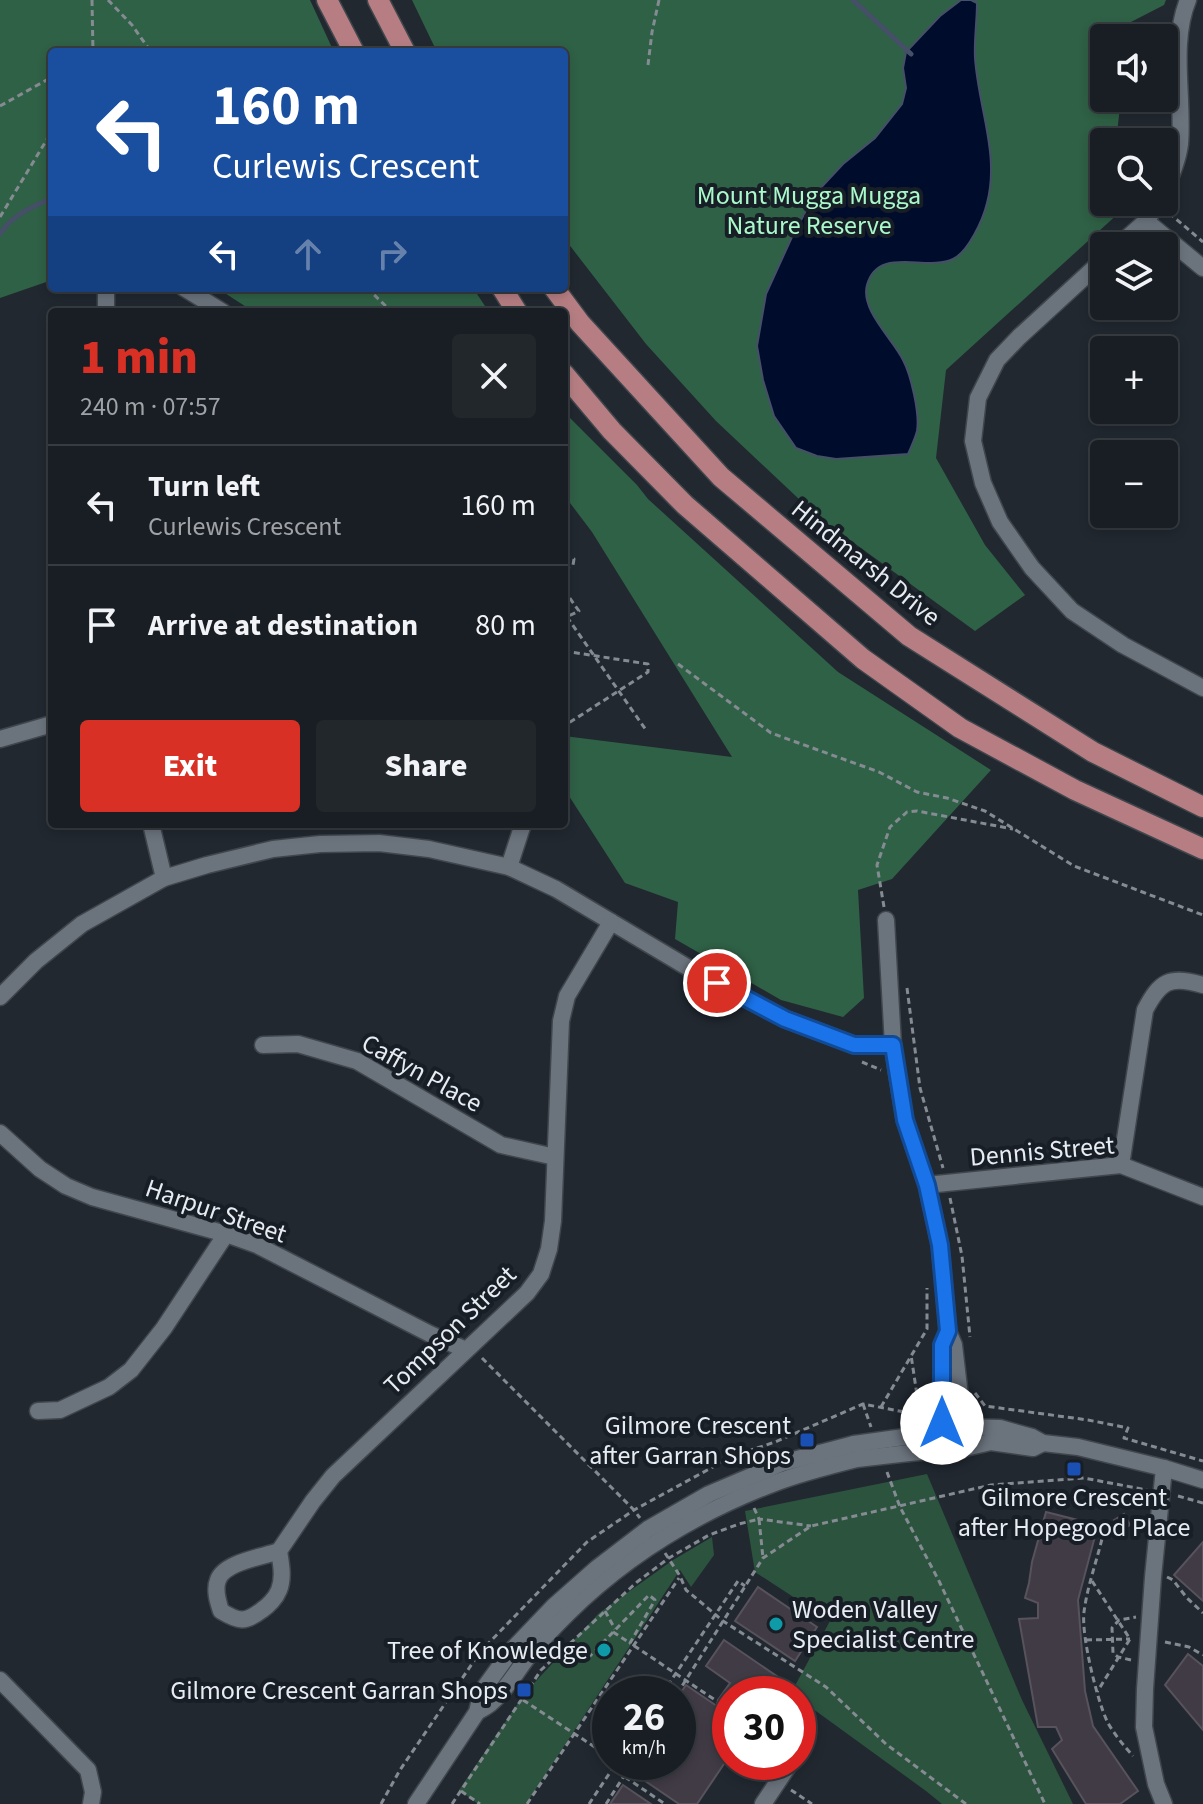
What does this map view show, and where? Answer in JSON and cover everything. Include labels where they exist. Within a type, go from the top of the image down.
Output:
[{"type":"main road","points":[[327,0],[352,48]]},
{"type":"main road","points":[[378,0],[403,48]]},
{"type":"main road","name":"Hindmarsh Drive","points":[[557,292],[580,323],[721,477],[909,636],[1093,752],[1203,807]]},
{"type":"main road","points":[[568,379],[612,431],[685,505],[863,659],[960,728],[1075,790],[1203,849]]},
{"type":"street","points":[[1178,152],[1179,58],[1188,0]]},
{"type":"street","points":[[1134,232],[1149,216]]},
{"type":"street","points":[[1146,221],[1203,268]]},
{"type":"street","points":[[1090,272],[997,360],[978,398],[973,441],[983,483],[1000,522],[1032,568],[1072,611],[1123,645],[1203,688]]},
{"type":"street","points":[[190,292],[216,308]]},
{"type":"street","points":[[0,739],[48,725]]},
{"type":"street","points":[[152,828],[164,878]]},
{"type":"street","points":[[509,867],[522,828]]},
{"type":"street","points":[[0,997],[36,961],[82,924],[164,878],[273,849],[379,843],[509,867],[556,889],[697,973],[785,1019],[854,1045],[893,1045]]},
{"type":"street","points":[[886,920],[893,1045],[905,1120],[927,1185],[940,1245],[948,1331],[954,1345],[964,1425],[969,1438],[965,1448]]},
{"type":"street","name":"Tompson Street","points":[[279,1551],[333,1476],[511,1310],[541,1274],[553,1221],[561,1021],[567,996],[611,922]]},
{"type":"street","points":[[1121,1165],[1145,1010],[1155,990],[1172,980],[1203,985]]},
{"type":"street","name":"Caffyn Place","points":[[263,1045],[298,1044],[357,1061],[501,1145],[555,1157]]},
{"type":"street","name":"Harpur Street","points":[[0,1133],[40,1169],[66,1186],[92,1197],[257,1245],[430,1334],[468,1348]]},
{"type":"street","name":"Dennis Street","points":[[927,1185],[1121,1165],[1203,1197]]},
{"type":"street","points":[[38,1411],[60,1410],[109,1387],[131,1370],[164,1328],[226,1234]]},
{"type":"street","points":[[943,1450],[936,1440],[940,1425],[942,1345],[948,1331]]},
{"type":"street","points":[[477,1712],[492,1702],[548,1633],[589,1592],[657,1542],[716,1509],[776,1483],[952,1419],[964,1425],[1000,1428],[1043,1443],[1078,1447],[1203,1480]]},
{"type":"street","points":[[905,1438],[954,1453],[991,1442],[1033,1448],[1043,1443]]},
{"type":"street","points":[[422,1802],[477,1712],[482,1691],[519,1642],[597,1568],[648,1529],[709,1494],[782,1463],[856,1452]]},
{"type":"street","points":[[1164,1468],[1153,1577],[1144,1727],[1156,1784],[1164,1804]]},
{"type":"street","points":[[279,1551],[282,1570],[279,1591],[268,1606],[250,1619],[235,1620],[221,1611],[217,1596],[218,1579],[224,1572],[236,1563],[279,1551]]},
{"type":"street","points":[[0,1680],[88,1770],[93,1792],[91,1804]]},
{"type":"street","points":[[763,1804],[778,1781]]},
{"type":"path","points":[[92,0],[93,48]]},
{"type":"path","points":[[108,0],[148,48]]},
{"type":"path","points":[[648,65],[659,0]]},
{"type":"path","points":[[0,106],[48,79]]},
{"type":"path","points":[[0,217],[48,138]]},
{"type":"path","points":[[1176,216],[1203,242]]},
{"type":"path","points":[[371,292],[388,308]]},
{"type":"path","points":[[568,596],[579,611],[568,616]]},
{"type":"path","points":[[568,621],[646,730]]},
{"type":"path","points":[[568,652],[648,664],[648,672],[568,723]]},
{"type":"path","points":[[678,664],[771,733],[879,772],[917,792],[985,811],[1074,866],[1203,915]]},
{"type":"path","points":[[886,920],[877,865],[890,827],[907,812],[917,811],[1017,830]]},
{"type":"path","points":[[907,987],[920,1088],[948,1182],[962,1256],[970,1347]]},
{"type":"path","points":[[879,1069],[882,1078]]},
{"type":"path","points":[[881,1407],[927,1329],[927,1282]]},
{"type":"path","points":[[468,1348],[634,1510],[733,1456],[775,1442],[863,1404],[915,1414]]},
{"type":"path","points":[[905,1438],[915,1414],[917,1395],[911,1355]]},
{"type":"path","points":[[975,1392],[985,1406],[1128,1428],[1124,1438],[1203,1461]]},
{"type":"path","points":[[452,1804],[541,1670],[637,1582],[669,1558],[709,1535],[759,1519],[811,1526],[991,1485],[1084,1478],[1148,1490]]},
{"type":"path","points":[[1183,1497],[1203,1503]]},
{"type":"path","points":[[900,1507],[939,1581],[1045,1804]]},
{"type":"path","points":[[759,1519],[763,1558]]},
{"type":"path","points":[[689,1676],[763,1558],[811,1526]]},
{"type":"path","points":[[1111,1536],[1102,1539],[1091,1579],[1084,1614],[1086,1640],[1097,1692],[1108,1722],[1131,1755],[1137,1758]]},
{"type":"path","points":[[669,1558],[686,1590],[715,1615],[826,1687],[886,1744],[966,1804]]},
{"type":"path","points":[[527,1804],[680,1576]]},
{"type":"path","points":[[1153,1577],[1168,1576],[1203,1613]]},
{"type":"path","points":[[1091,1579],[1130,1641],[1097,1692]]},
{"type":"path","points":[[676,1674],[738,1581],[745,1586]]},
{"type":"path","points":[[588,1658],[649,1595],[655,1600],[632,1645]]},
{"type":"path","points":[[605,1611],[614,1631],[679,1676]]},
{"type":"path","points":[[1133,1660],[1113,1653],[1112,1628],[1119,1620],[1136,1617]]},
{"type":"path","points":[[504,1688],[592,1745]]},
{"type":"path","points":[[589,1804],[605,1780]]},
{"type":"path","points":[[606,1804],[622,1780]]},
{"type":"path","points":[[629,1780],[665,1804]]},
{"type":"path","points":[[778,1781],[812,1804]]},
{"type":"path","points":[[461,1791],[480,1804]]},
{"type":"green space","points":[[0,0],[310,0],[332,48],[48,48],[48,281],[0,298]]},
{"type":"green space","name":"Mount Mugga Mugga Nature Reserve","points":[[412,0],[1166,0],[1164,5],[1129,24],[1090,24],[1090,112],[1119,112],[1118,128],[1090,128],[1090,216],[1116,216],[1098,232],[1090,232],[1090,239],[946,370],[936,458],[985,545],[1025,595],[975,631],[817,516],[716,421],[646,344],[568,243],[568,48],[435,48]]},
{"type":"green space","points":[[223,292],[476,292],[486,308],[248,308]]},
{"type":"green space","points":[[568,416],[648,499],[838,672],[991,770],[892,879],[858,890],[864,998],[843,1017],[781,1000],[675,939],[678,902],[625,883],[569,796],[568,736],[732,757],[592,532],[568,500]]},
{"type":"green space","points":[[927,1474],[1022,1700],[1073,1804],[942,1804],[816,1711],[816,1676],[800,1676],[830,1621],[755,1572],[745,1511]]},
{"type":"green space","points":[[712,1537],[714,1555],[691,1587],[680,1570],[610,1676],[592,1676],[592,1704],[526,1804],[478,1804],[459,1790],[525,1693],[599,1613],[673,1560]]},
{"type":"water","points":[[961,0],[977,3],[975,58],[991,167],[985,210],[969,243],[953,259],[881,266],[867,285],[868,304],[909,375],[917,415],[916,434],[908,454],[836,459],[817,456],[796,448],[774,416],[757,346],[766,294],[815,194],[843,164],[875,138],[902,104],[906,88],[903,68],[906,52],[940,16]]},
{"type":"building","points":[[1046,1512],[1098,1525],[1078,1600],[1085,1691],[1093,1726],[1138,1791],[1120,1804],[1086,1804],[1052,1749],[1062,1740],[1056,1727],[1038,1727],[1019,1619],[1038,1618],[1038,1603],[1025,1598]]},
{"type":"building","points":[[1124,1514],[1130,1525],[1120,1531],[1114,1520]]},
{"type":"building","points":[[1203,1542],[1203,1601],[1174,1575]]},
{"type":"building","name":"Woden Valley Specialist Centre","points":[[758,1587],[817,1627],[795,1661],[735,1621]]},
{"type":"building","points":[[724,1640],[777,1676],[720,1676],[706,1666]]},
{"type":"building","points":[[1188,1654],[1203,1666],[1203,1730],[1165,1685]]},
{"type":"building","points":[[696,1692],[712,1703],[713,1780],[697,1804],[679,1804],[644,1780],[696,1780]]},
{"type":"building","points":[[623,1785],[651,1804],[610,1804]]},
{"type":"waterway","points":[[853,0],[911,54]]},
{"type":"waterway","points":[[0,234],[16,217],[48,200]]},
{"type":"place","name":"Gilmore Crescent after Garran Shops","points":[[807,1440]]},
{"type":"place","name":"Gilmore Crescent after Hopegood Place","points":[[1074,1469]]},
{"type":"place","name":"Woden Valley Specialist Centre","points":[[776,1624]]},
{"type":"place","name":"Tree of Knowledge","points":[[604,1650]]},
{"type":"place","name":"Gilmore Crescent Garran Shops","points":[[524,1690]]},
{"type":"route","points":[[717,983],[785,1019],[854,1045],[893,1045],[905,1120],[927,1185],[940,1245],[948,1331],[942,1345],[942,1423]]}]
